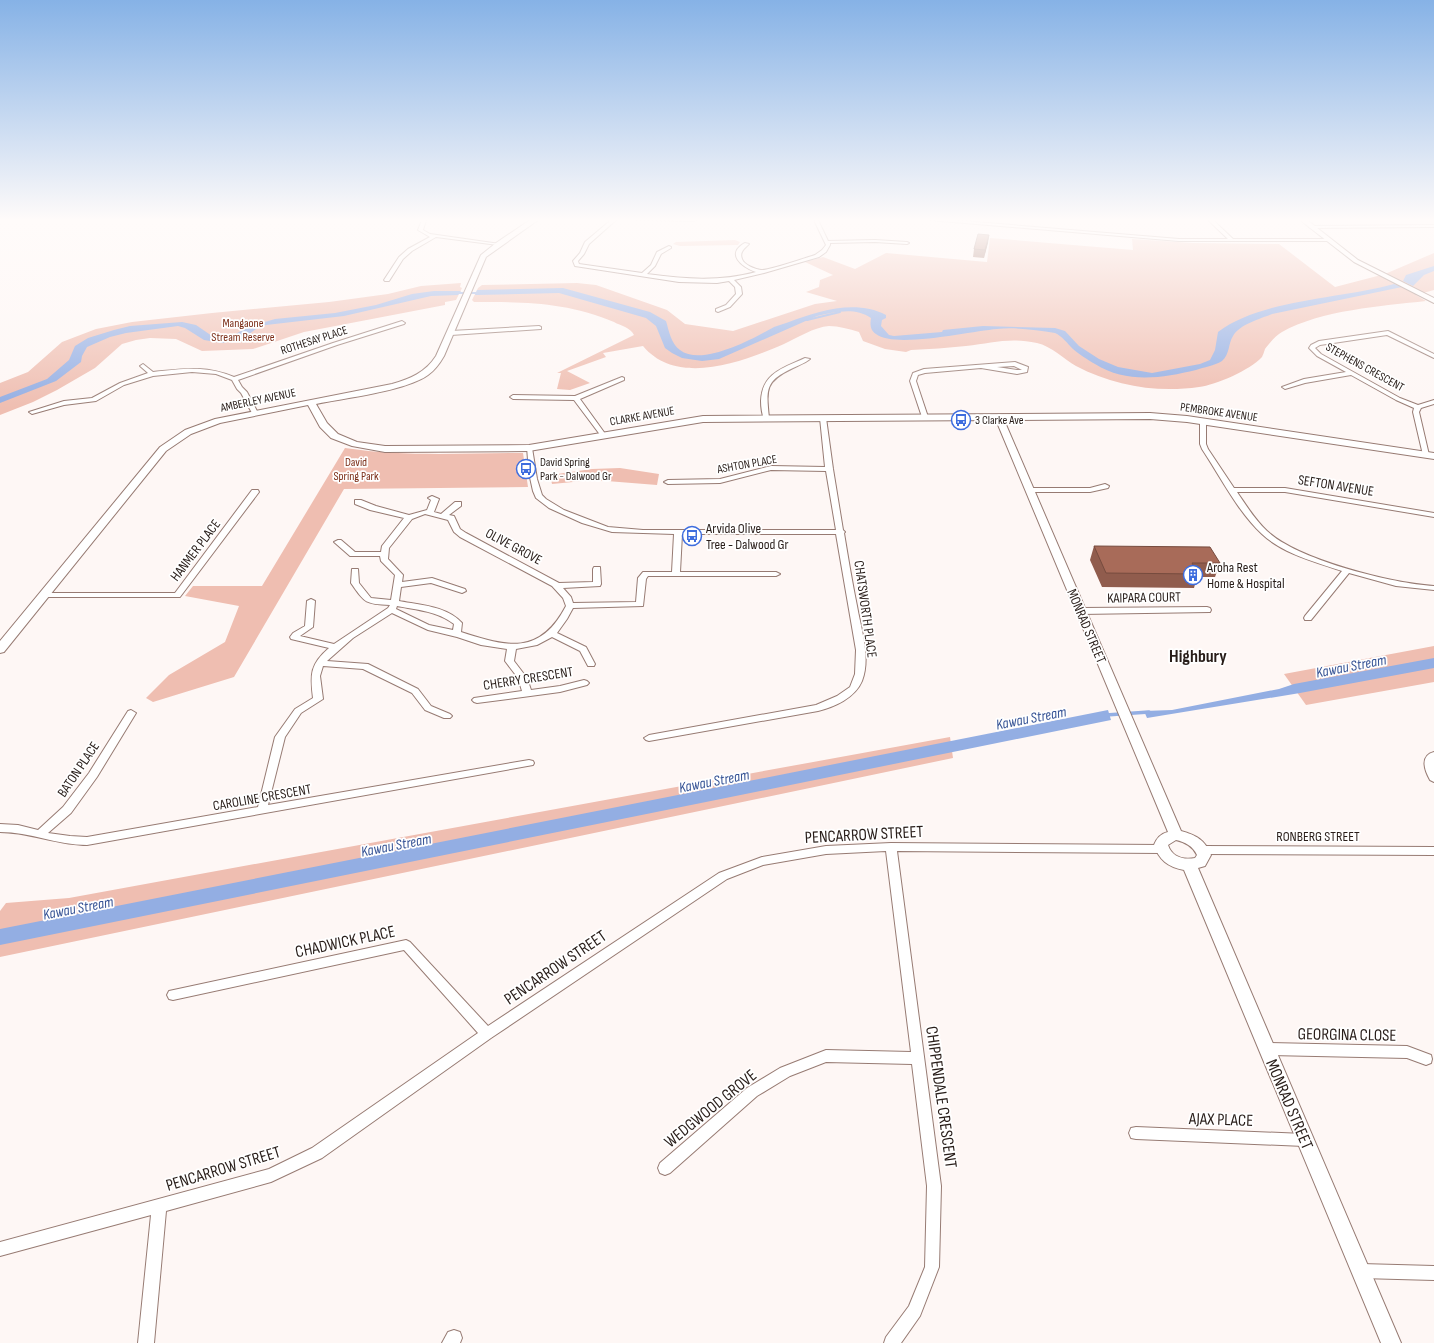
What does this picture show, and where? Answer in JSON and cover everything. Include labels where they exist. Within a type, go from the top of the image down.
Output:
[{"type":"street","name":"AMBERLEY AVENUE","points":[[0,649],[163,448],[179,437],[218,421],[393,386],[416,379],[426,374],[437,362],[472,283]]},
{"type":"street","points":[[718,310],[728,306],[740,294],[738,287],[734,283]]},
{"type":"street","points":[[1399,283],[1434,301]]},
{"type":"street","name":"ROTHESAY PLACE","points":[[234,379],[335,344],[402,323]]},
{"type":"street","points":[[451,333],[539,328]]},
{"type":"street","name":"STEPHENS CRESCENT","points":[[1418,407],[1398,399],[1316,353],[1313,350],[1313,346],[1319,343],[1388,333],[1434,356]]},
{"type":"street","points":[[766,418],[764,391],[766,384],[771,378],[807,359]]},
{"type":"street","points":[[925,417],[913,381],[915,374],[924,371],[1015,364],[1026,368],[1025,371],[1018,372],[983,367]]},
{"type":"street","points":[[143,366],[152,374]]},
{"type":"street","points":[[32,412],[64,403],[94,400],[122,384],[152,374],[192,370],[217,372],[234,379],[239,388],[244,392],[255,413]]},
{"type":"street","points":[[1285,387],[1304,381],[1352,373]]},
{"type":"street","points":[[513,397],[576,398],[622,380]]},
{"type":"street","points":[[576,398],[603,435]]},
{"type":"street","name":"CLARKE AVENUE","points":[[311,402],[330,432],[343,440],[362,446],[398,449],[529,448],[703,418],[999,417]]},
{"type":"street","points":[[1430,455],[1417,416],[1418,407],[1434,402]]},
{"type":"street","name":"PEMBROKE AVENUE","points":[[999,417],[1176,417],[1430,455]]},
{"type":"street","name":"MONRAD STREET","points":[[999,417],[1176,835]]},
{"type":"street","name":"CHATSWORTH PLACE","points":[[649,738],[818,708],[836,701],[850,692],[858,682],[861,670],[860,657],[841,532],[829,469],[824,418]]},
{"type":"street","points":[[1203,421],[1203,444],[1205,449],[1232,490],[1266,534],[1282,544],[1347,571],[1404,586],[1434,588]]},
{"type":"street","points":[[529,448],[538,493],[546,502],[593,524],[613,530],[678,532],[841,532]]},
{"type":"street","name":"ASHTON PLACE","points":[[668,482],[720,481],[771,468],[829,469]]},
{"type":"street","points":[[1030,490],[1090,490],[1105,486]]},
{"type":"street","name":"SEFTON AVENUE","points":[[1232,490],[1285,490],[1434,515]]},
{"type":"street","name":"HANMER PLACE","points":[[44,595],[177,595],[255,492]]},
{"type":"street","points":[[430,513],[435,499],[432,498]]},
{"type":"street","points":[[358,502],[373,508],[409,517],[425,512],[443,516],[458,504]]},
{"type":"street","name":"OLIVE GROVE","points":[[443,516],[451,518],[457,530],[463,535],[558,586],[566,596],[570,606]]},
{"type":"street","points":[[262,810],[280,736],[298,711],[318,699],[316,678],[322,659],[335,647],[393,607],[399,585],[399,575],[384,559],[385,548],[409,517]]},
{"type":"street","points":[[676,574],[678,532]]},
{"type":"street","points":[[338,542],[350,553],[360,555],[384,554]]},
{"type":"street","points":[[558,586],[597,584],[597,569]]},
{"type":"street","points":[[355,571],[355,582],[368,600],[393,607],[423,608],[447,615],[458,623],[456,634]]},
{"type":"street","points":[[1308,618],[1347,571]]},
{"type":"street","points":[[393,607],[423,625],[481,642],[512,646],[536,643],[553,634],[560,625],[570,606],[640,604],[642,578],[646,574],[776,574]]},
{"type":"street","points":[[399,585],[432,580],[462,591]]},
{"type":"street","points":[[310,601],[311,614],[309,627],[296,634],[294,637],[335,647]]},
{"type":"street","name":"KAIPARA COURT","points":[[1081,611],[1207,610]]},
{"type":"street","points":[[553,634],[583,649],[591,664]]},
{"type":"street","points":[[512,646],[509,655],[510,665],[521,676],[527,693]]},
{"type":"street","points":[[320,663],[365,666],[414,691],[428,708],[447,716]]},
{"type":"street","name":"CHERRY CRESCENT","points":[[477,700],[575,686],[584,683]]},
{"type":"street","name":"BATON PLACE","points":[[41,833],[67,810],[93,775],[131,712]]},
{"type":"street","points":[[1434,755],[1429,761],[1428,766],[1434,778]]},
{"type":"street","name":"CAROLINE CRESCENT","points":[[0,828],[41,833],[68,840],[87,841],[529,763]]},
{"type":"street","points":[[1176,835],[1189,838],[1199,845],[1204,854],[1200,862],[1189,865],[1175,862],[1165,854],[1161,845],[1166,838],[1176,835]]},
{"type":"street","name":"PENCARROW STREET","points":[[0,1249],[271,1175],[317,1153],[487,1034],[723,876],[762,861],[826,850],[891,847],[1162,850]]},
{"type":"street","name":"CHIPPENDALE CRESCENT","points":[[891,847],[934,1186],[932,1268],[915,1312],[892,1343]]},
{"type":"street","name":"RONBERG STREET","points":[[1202,850],[1434,851]]},
{"type":"street","name":"MONRAD STREET","points":[[1189,865],[1391,1343]]},
{"type":"street","name":"CHADWICK PLACE","points":[[173,995],[406,945],[487,1034]]},
{"type":"street","name":"GEORGINA CLOSE","points":[[1267,1049],[1407,1052],[1426,1059]]},
{"type":"street","name":"WEDGWOOD GROVE","points":[[666,1168],[752,1092],[785,1072],[826,1056],[917,1058]]},
{"type":"street","name":"AJAX PLACE","points":[[1136,1133],[1304,1140]]},
{"type":"street","points":[[146,1343],[159,1205]]},
{"type":"street","points":[[1361,1271],[1434,1273]]},
{"type":"green space","name":"Mangaone Stream Reserve","points":[[461,283],[460,287],[462,288],[456,300],[445,302],[445,305],[304,332],[253,349],[202,351],[176,339],[150,338],[122,344],[95,368],[33,402],[0,415],[0,383],[28,372],[62,342],[96,329],[132,322],[329,302],[388,294],[421,286]]},
{"type":"green space","points":[[577,283],[596,285],[667,310],[685,324],[733,331],[815,304],[837,301],[806,292],[819,287],[820,283],[1329,283],[1335,287],[1352,283],[1434,283],[1434,290],[1416,295],[1426,301],[1352,310],[1315,319],[1298,325],[1277,335],[1265,349],[1262,357],[1241,372],[1206,386],[1183,389],[1136,386],[1105,379],[1076,366],[1042,345],[1027,341],[993,342],[959,347],[911,350],[906,352],[885,349],[863,341],[859,332],[829,326],[812,331],[749,358],[711,367],[692,368],[674,366],[657,358],[643,346],[603,353],[606,357],[567,371],[590,383],[570,390],[557,389],[561,373],[557,373],[634,335],[632,332],[614,322],[579,310],[545,304],[474,302],[472,300],[478,288],[482,285]]},
{"type":"green space","name":"David Spring Park","points":[[345,448],[411,454],[523,453],[528,487],[344,489],[234,677],[153,702],[146,698],[169,675],[225,642],[239,606],[185,596],[193,586],[262,586]]},
{"type":"green space","points":[[620,468],[659,474],[657,485],[594,480],[552,484],[550,475],[592,469]]},
{"type":"green space","points":[[1434,646],[1434,682],[1306,705],[1284,674]]},
{"type":"green space","points":[[950,737],[953,758],[0,957],[0,911],[6,903],[69,898]]},
{"type":"water","points":[[1406,283],[1416,283],[1413,286]]},
{"type":"water","points":[[1394,284],[1402,287],[1272,314],[1240,328],[1231,339],[1225,358],[1219,363],[1183,373],[1145,378],[1120,374],[1095,364],[1073,349],[1058,334],[1055,333],[1004,328],[934,338],[899,340],[886,338],[876,334],[871,327],[871,318],[852,311],[817,316],[719,359],[702,361],[682,358],[665,348],[656,326],[646,318],[559,293],[475,295],[477,290],[563,288],[650,312],[666,321],[674,344],[680,350],[690,354],[701,355],[728,349],[754,338],[774,327],[800,318],[837,308],[850,307],[874,310],[886,315],[886,318],[882,320],[881,326],[889,335],[894,336],[942,332],[943,330],[983,326],[1055,328],[1065,331],[1079,346],[1099,359],[1118,367],[1152,373],[1200,364],[1210,360],[1215,350],[1218,332],[1236,321],[1256,313],[1302,301]]},
{"type":"water","points":[[434,291],[461,291],[458,295],[431,296],[344,316],[266,325],[256,329],[242,339],[222,343],[204,340],[185,328],[178,326],[126,333],[110,337],[87,347],[82,356],[81,362],[56,381],[0,403],[0,397],[47,379],[69,360],[75,346],[88,338],[114,330],[130,326],[182,322],[196,325],[212,336],[223,338],[234,335],[248,327],[275,319],[335,313],[376,305],[412,294]]},
{"type":"water","points":[[1434,658],[1434,668],[1300,693],[1147,718],[1144,711],[1172,710],[1279,689],[1294,684]]},
{"type":"water","points":[[1108,710],[1111,720],[0,945],[0,929]]},
{"type":"building","points":[[1094,546],[1210,547],[1220,563],[1192,563],[1198,574],[1106,573]]},
{"type":"waterway","points":[[456,293],[480,293]]},
{"type":"waterway","points":[[807,320],[840,312]]},
{"type":"waterway","name":"Kawau Stream","points":[[1106,715],[1149,712]]},
{"type":"place","name":"3 Clarke Ave","points":[[961,420]]},
{"type":"place","name":"David Spring Park - Dalwood Gr","points":[[526,469]]},
{"type":"place","name":"Arvida Olive Tree - Dalwood Gr","points":[[692,536]]},
{"type":"place","name":"Aroha Rest Home & Hospital","points":[[1193,575]]},
{"type":"district","name":"Highbury","points":[[1198,656]]}]
